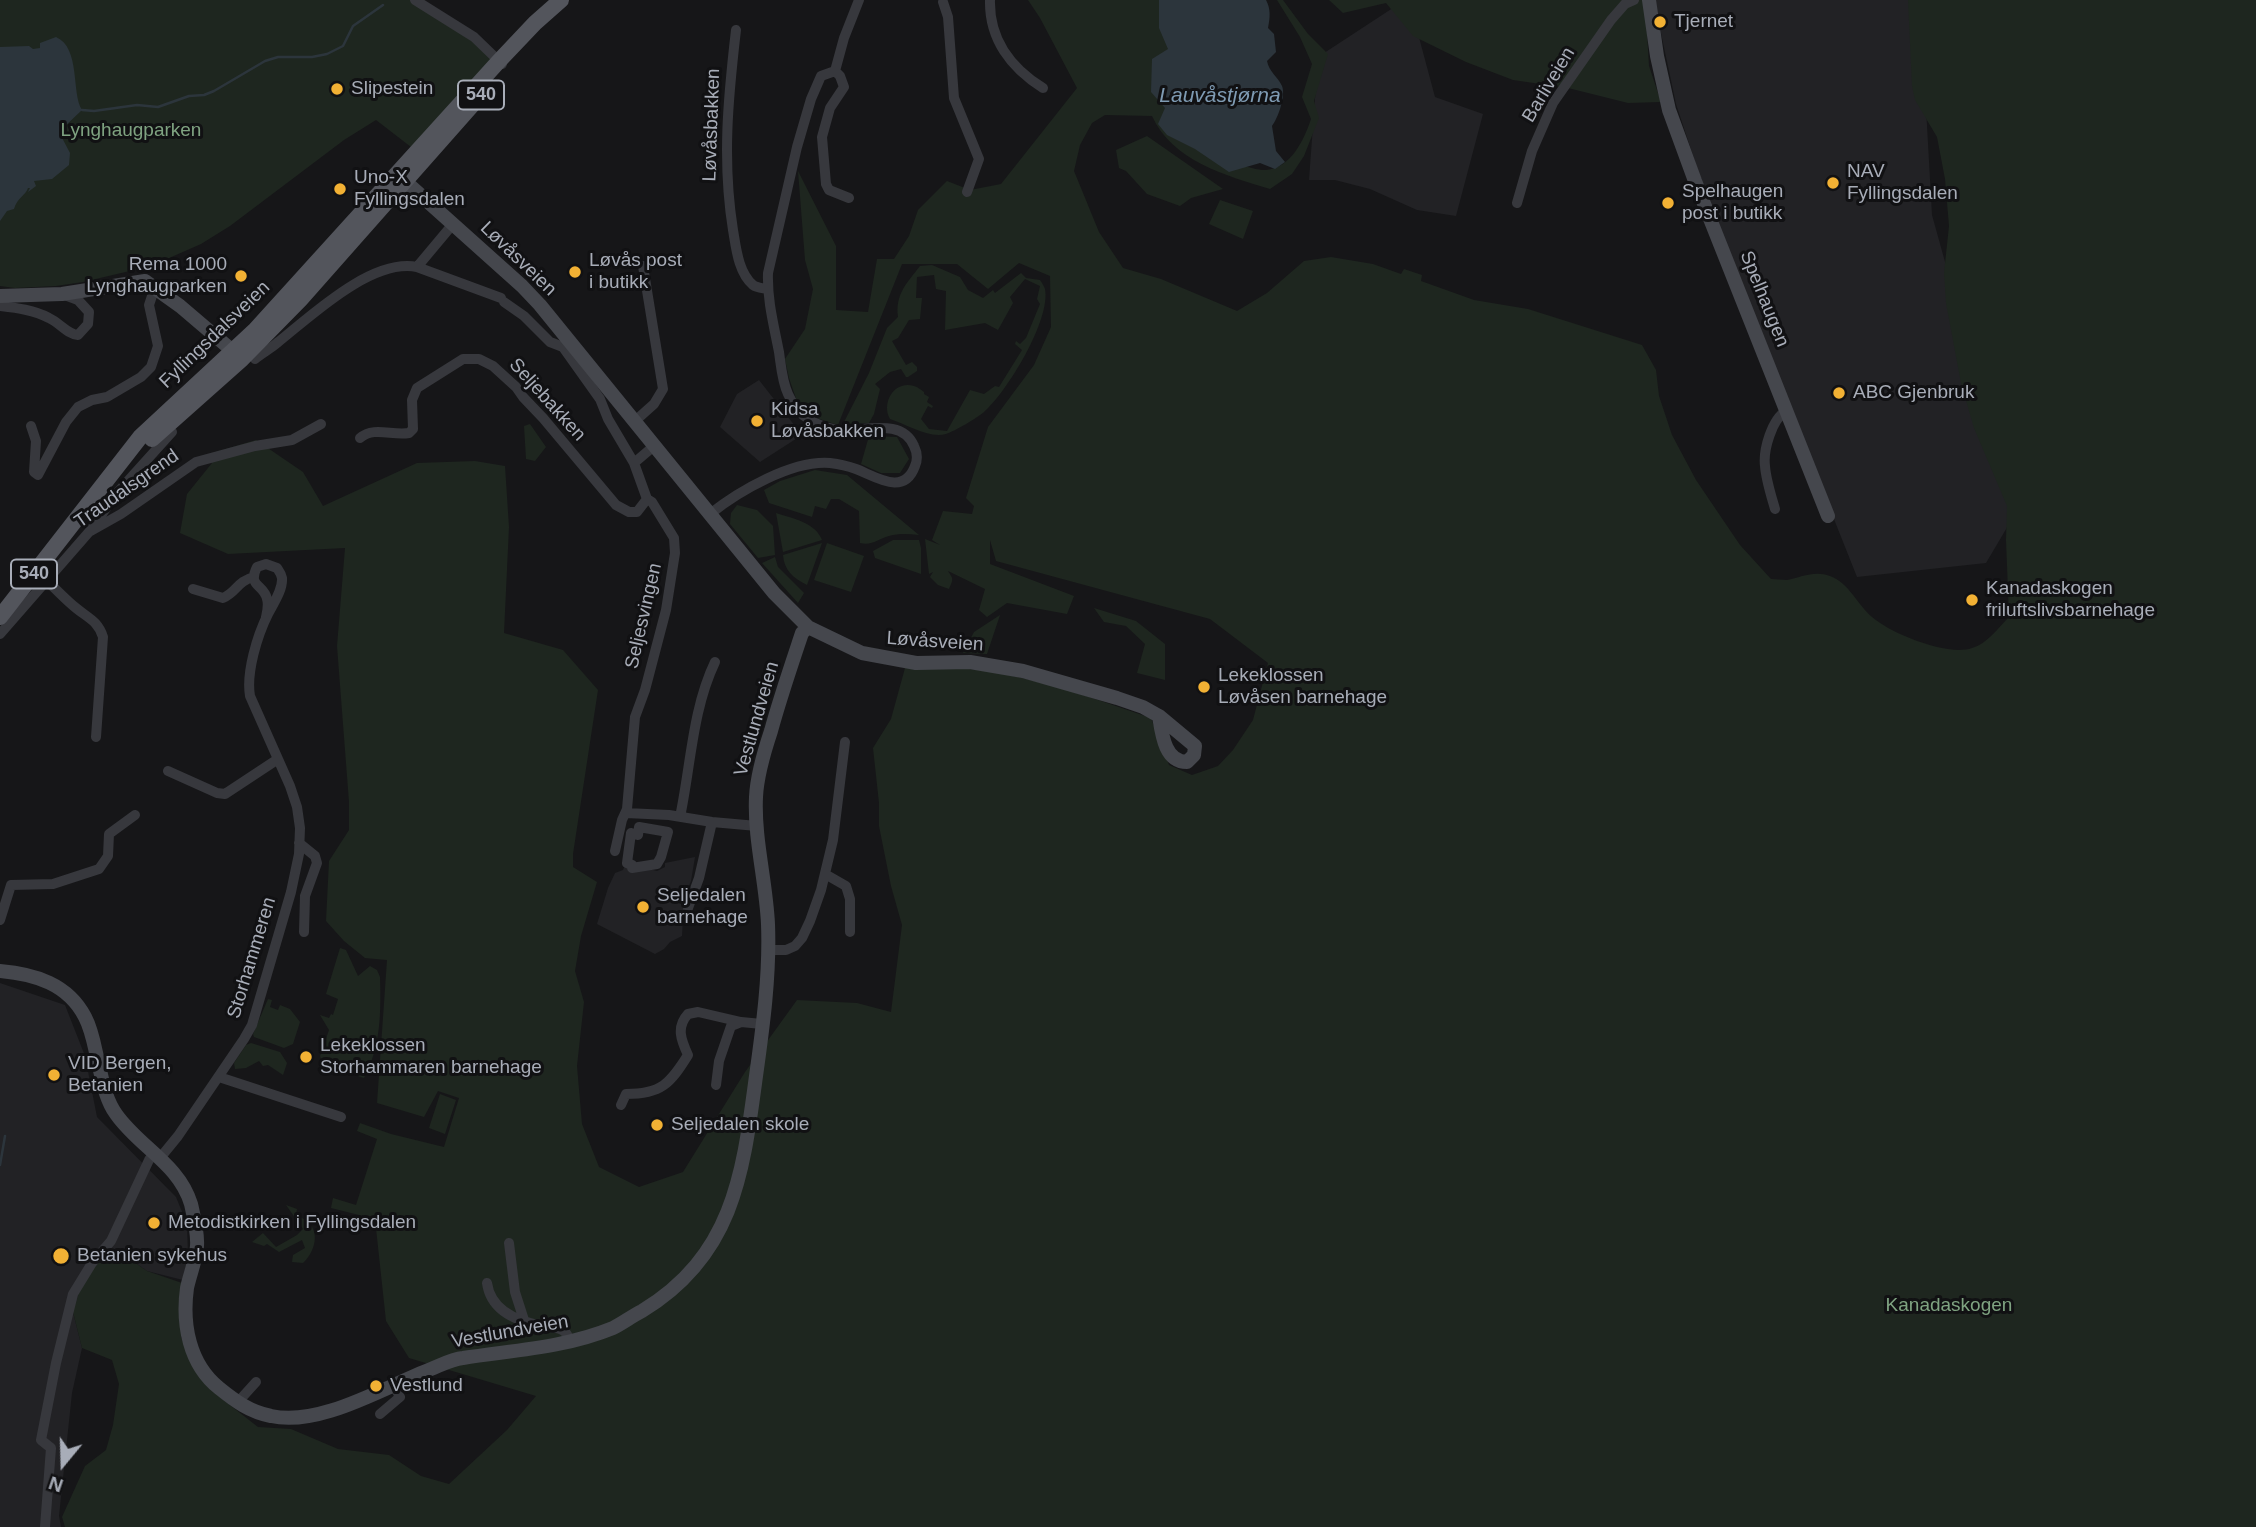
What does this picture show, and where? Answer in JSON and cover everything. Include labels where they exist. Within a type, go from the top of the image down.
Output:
[{"type":"main road","name":"540","points":[[400,182],[535,23],[563,0]]},
{"type":"main road","name":"Spelhaugen","points":[[1649,0],[1669,110],[1828,516]]},
{"type":"main road","name":"Løvåsveien","points":[[400,182],[453,224],[540,304],[774,593],[808,627],[862,653],[916,663],[970,662],[1023,671],[1117,698],[1159,716]]},
{"type":"main road","name":"Fyllingsdalsveien","points":[[0,617],[70,538],[75,519],[141,436],[244,356],[256,330],[400,182]]},
{"type":"main road","points":[[0,296],[62,294],[145,281],[244,356]]},
{"type":"main road","name":"Vestlundveien","points":[[0,971],[38,978],[56,985],[75,1002],[91,1031],[106,1094],[113,1110],[127,1128],[178,1176],[189,1199],[197,1245],[187,1292],[187,1336],[196,1360],[212,1383],[237,1403],[271,1416],[309,1418],[342,1407],[457,1358],[544,1348],[615,1327],[658,1301],[694,1268],[728,1214],[742,1168],[762,1024],[768,950],[756,794],[762,759],[782,693],[802,634],[808,627]]},
{"type":"street","points":[[415,0],[474,37],[502,63]]},
{"type":"street","points":[[849,198],[829,190],[821,137],[830,108],[844,87],[835,71],[859,0]]},
{"type":"street","points":[[990,0],[990,18],[1005,52],[1024,75],[1043,88]]},
{"type":"street","name":"Barliveien","points":[[1517,203],[1532,150],[1553,103],[1619,10],[1634,0]]},
{"type":"street","points":[[943,1],[948,17],[954,98],[979,159],[967,192]]},
{"type":"street","name":"Løvåsbakken","points":[[736,30],[726,127],[727,191],[738,258],[747,278],[755,287],[767,289]]},
{"type":"street","points":[[710,514],[769,479],[798,467],[834,464],[860,471],[876,480],[892,483],[905,479],[912,474],[916,466],[916,450],[909,436],[902,430],[827,428],[801,413],[784,383],[767,289],[770,263],[807,110],[821,76],[835,71]]},
{"type":"street","name":"Løvåsveien","points":[[416,267],[453,224]]},
{"type":"street","name":"Løvåsveien","points":[[244,356],[275,345],[343,291],[382,271],[410,265],[502,300],[524,316],[550,342],[563,347],[596,392],[608,419],[634,463]]},
{"type":"street","points":[[635,421],[654,404],[663,389],[643,266]]},
{"type":"street","points":[[31,426],[36,440],[34,472],[38,475],[66,422],[78,408],[92,400],[107,397],[141,377],[151,367],[158,346],[149,305],[155,287]]},
{"type":"street","points":[[0,306],[30,310],[78,335],[89,324],[89,312],[78,300],[62,294]]},
{"type":"street","name":"Seljebakken","points":[[360,438],[371,431],[400,435],[409,433],[413,429],[412,400],[417,388],[463,359],[479,359],[493,366],[516,387],[616,505],[629,512],[638,512],[647,499]]},
{"type":"street","points":[[1775,509],[1765,457],[1772,430],[1781,414],[1786,411]]},
{"type":"street","name":"Traudalsgrend","points":[[0,634],[47,581],[70,538],[89,532],[121,514],[196,462],[255,446],[292,440],[321,424]]},
{"type":"street","points":[[89,532],[122,487],[172,432]]},
{"type":"street","points":[[634,463],[654,446]]},
{"type":"street","name":"Seljesvingen","points":[[615,851],[626,813],[635,717],[666,610],[675,553],[674,538],[652,502],[647,499],[634,463]]},
{"type":"street","name":"Storhammeren","points":[[157,1155],[178,1136],[252,1025],[291,892],[299,854],[300,821],[297,807],[248,686],[249,673],[266,617],[277,597],[281,574],[277,568],[266,564],[257,567],[254,577],[244,579],[232,593],[223,598],[193,589]]},
{"type":"street","points":[[254,577],[254,582],[264,590],[267,598],[266,617]]},
{"type":"street","points":[[47,581],[95,622],[103,637],[96,737]]},
{"type":"street","points":[[682,817],[697,717],[706,681],[715,663]]},
{"type":"street","points":[[768,950],[786,950],[795,946],[802,938],[825,874],[837,820],[845,742]]},
{"type":"street","points":[[167,771],[225,794],[278,759]]},
{"type":"street","points":[[626,813],[757,826]]},
{"type":"street","points":[[0,920],[11,885],[53,884],[99,869],[108,856],[109,834],[135,815]]},
{"type":"street","points":[[688,908],[699,878],[712,822]]},
{"type":"street","points":[[639,827],[668,832],[657,864],[632,867],[627,863],[631,833],[638,835],[639,827]]},
{"type":"street","name":"Storhammeren","points":[[299,843],[315,856],[317,863],[305,895],[304,932]]},
{"type":"street","points":[[825,874],[846,886],[850,898],[850,932]]},
{"type":"street","points":[[621,1105],[625,1094],[646,1094],[663,1087],[676,1075],[688,1055],[680,1031],[681,1023],[688,1014],[698,1012],[762,1024]]},
{"type":"street","points":[[716,1085],[719,1061],[727,1036],[731,1026],[741,1022]]},
{"type":"street","points":[[219,1076],[341,1117]]},
{"type":"street","points":[[46,1527],[51,1448],[41,1440],[73,1294],[92,1262],[111,1241],[149,1160],[157,1155]]},
{"type":"street","points":[[509,1243],[515,1292],[524,1320]]},
{"type":"street","points":[[487,1283],[492,1297],[507,1315],[541,1326],[560,1328],[565,1331],[570,1342]]},
{"type":"street","points":[[237,1403],[256,1382]]},
{"type":"street","points":[[380,1414],[400,1397],[393,1384]]},
{"type":"shaded area","points":[[1405,0],[1409,0],[1435,97],[1483,114],[1456,216],[1417,210],[1370,189],[1335,180],[1309,180],[1318,57]]},
{"type":"shaded area","points":[[1654,0],[1920,0],[1932,215],[2015,514],[1986,563],[1857,577],[1711,210],[1676,104]]},
{"type":"shaded area","name":"Kidsa Løvåsbakken","points":[[759,380],[802,435],[760,462],[720,427],[737,394]]},
{"type":"shaded area","name":"Seljedalen barnehage","points":[[695,857],[691,881],[684,899],[682,936],[670,942],[664,949],[655,954],[597,924],[615,873],[623,870],[626,863],[657,871],[665,867],[665,863]]},
{"type":"shaded area","name":"Betanien sykehus","points":[[0,983],[65,1005],[85,1056],[97,1117],[176,1197],[187,1224],[188,1257],[183,1280],[147,1271],[124,1255],[73,1312],[82,1348],[72,1393],[59,1516],[61,1527],[0,1527]]},
{"type":"green space","name":"Lynghaugparken","points":[[0,0],[415,0],[499,61],[411,147],[376,120],[344,140],[230,226],[201,244],[151,266],[83,282],[15,288],[0,286]]},
{"type":"green space","name":"Kanadaskogen","points":[[1028,0],[1168,0],[1206,154],[1261,170],[1275,168],[1289,159],[1305,136],[1311,119],[1302,97],[1312,64],[1300,37],[1277,0],[1283,0],[1308,34],[1328,54],[1314,101],[1319,118],[1304,156],[1292,174],[1270,189],[1202,165],[1173,145],[1152,116],[1105,115],[1092,123],[1080,145],[1074,171],[1099,232],[1123,268],[1161,279],[1237,311],[1267,293],[1304,261],[1331,257],[1373,264],[1401,274],[1404,269],[1422,275],[1421,281],[1474,300],[1528,309],[1642,345],[1656,370],[1659,396],[1672,435],[1696,480],[1740,545],[1771,579],[1787,580],[1813,574],[1830,576],[1848,589],[1872,617],[1892,630],[1920,642],[1962,650],[1983,643],[2009,617],[2007,506],[1974,428],[1961,383],[1946,303],[1944,273],[1949,226],[1945,179],[1937,137],[1915,100],[1912,86],[1908,0],[2256,0],[2256,1527],[65,1527],[62,1517],[85,1466],[106,1450],[119,1384],[112,1360],[82,1348],[73,1312],[85,1274],[94,1257],[111,1261],[124,1255],[147,1271],[185,1284],[181,1337],[195,1370],[217,1395],[258,1427],[291,1429],[338,1449],[389,1455],[421,1476],[449,1484],[507,1430],[536,1396],[409,1358],[386,1321],[375,1219],[331,1208],[333,1198],[356,1205],[377,1139],[357,1131],[360,1123],[444,1147],[459,1098],[438,1091],[424,1117],[377,1103],[387,960],[365,958],[344,941],[326,921],[329,861],[349,830],[337,646],[345,548],[228,554],[180,533],[187,494],[212,463],[212,453],[256,440],[303,472],[323,506],[417,463],[475,461],[505,466],[509,527],[504,633],[563,650],[598,690],[573,854],[573,867],[597,882],[581,936],[575,971],[584,1002],[577,1066],[582,1124],[599,1167],[639,1187],[683,1172],[745,1072],[797,1000],[857,1003],[891,1012],[902,925],[879,826],[873,748],[891,719],[905,668],[959,668],[1008,675],[1056,687],[1151,718],[1169,765],[1192,775],[1218,766],[1233,750],[1253,720],[1268,663],[1210,619],[996,561],[990,540],[990,564],[1074,596],[1067,614],[1007,603],[987,617],[979,610],[985,589],[948,571],[952,579],[949,589],[938,585],[930,577],[933,572],[929,574],[925,539],[940,545],[932,540],[943,511],[972,514],[974,506],[966,498],[988,427],[1034,365],[1051,327],[1050,276],[1019,263],[988,289],[957,264],[902,264],[838,425],[801,413],[789,378],[785,359],[805,329],[813,289],[805,260],[798,171],[836,246],[836,310],[868,312],[877,259],[894,259],[909,236],[918,210],[947,181],[970,190],[1001,184],[1077,88]]},
{"type":"green space","points":[[1329,0],[1645,0],[1649,66],[1661,102],[1628,103],[1568,88],[1513,80],[1466,62],[1413,36],[1386,3],[1343,13]]},
{"type":"green space","points":[[1147,136],[1223,189],[1191,198],[1180,206],[1147,194],[1126,171],[1119,168],[1116,150]]},
{"type":"green space","points":[[1220,200],[1253,211],[1243,239],[1209,224]]},
{"type":"green space","points":[[932,265],[960,277],[968,290],[983,298],[993,290],[995,293],[1021,273],[1026,278],[1040,280],[1045,289],[1045,302],[1025,355],[1004,389],[981,415],[946,434],[932,434],[890,419],[887,406],[891,394],[901,386],[914,386],[929,397],[927,402],[933,406],[928,406],[921,419],[929,429],[947,431],[970,390],[984,394],[995,386],[999,387],[1022,350],[1015,344],[1016,341],[1020,344],[1026,338],[1040,304],[1037,299],[1040,286],[1025,279],[1010,297],[1013,303],[998,330],[985,323],[945,330],[946,291],[936,289],[934,275],[917,277],[916,298],[922,298],[920,319],[909,320],[898,338],[892,341],[906,365],[912,362],[917,371],[908,377],[901,369],[890,372],[875,384],[880,389],[869,423],[843,424],[869,373],[887,328],[898,317],[898,302],[903,289],[920,266]]},
{"type":"green space","points":[[530,424],[546,447],[535,461],[526,459],[524,426]]},
{"type":"green space","points":[[869,436],[897,437],[909,459],[900,473],[881,473],[861,464]]},
{"type":"green space","points":[[815,470],[847,475],[919,535],[896,534],[864,544],[860,543],[859,511],[839,499],[831,499],[826,509],[815,506],[812,517],[769,503],[764,490],[780,481]]},
{"type":"green space","points":[[737,505],[757,510],[773,526],[775,555],[758,558],[730,524],[731,513]]},
{"type":"green space","points":[[776,513],[809,525],[822,540],[783,552]]},
{"type":"green space","points":[[893,540],[919,540],[921,574],[875,558],[873,551]]},
{"type":"green space","points":[[822,543],[807,585],[790,573],[783,555]]},
{"type":"green space","points":[[827,543],[864,556],[851,592],[814,580]]},
{"type":"green space","points":[[775,557],[778,567],[804,593],[798,603],[762,563]]},
{"type":"green space","points":[[1094,608],[1136,621],[1165,644],[1165,680],[1137,673],[1145,644],[1126,626],[1104,622]]},
{"type":"green space","points":[[1000,615],[987,654],[963,653],[974,632]]},
{"type":"green space","points":[[340,948],[346,950],[358,976],[370,966],[377,970],[380,977],[377,1041],[364,1078],[323,1065],[320,1056],[329,1030],[320,1015],[329,1018],[333,1015],[338,999],[326,994]]},
{"type":"green space","points":[[268,999],[272,1000],[270,1007],[278,1010],[280,1005],[290,1009],[300,1022],[293,1044],[284,1048],[254,1037],[253,1034]]},
{"type":"green space","points":[[251,1043],[280,1052],[287,1063],[283,1075],[268,1065],[263,1066],[259,1061],[246,1068],[235,1069],[234,1063],[246,1045]]},
{"type":"green space","points":[[440,1094],[456,1100],[445,1134],[429,1128]]},
{"type":"green space","points":[[286,1205],[297,1209],[296,1214],[309,1223],[315,1234],[310,1255],[303,1263],[292,1262],[293,1255],[305,1248],[302,1240],[279,1252],[267,1244],[264,1246],[252,1242],[263,1233],[276,1247],[303,1229]]},
{"type":"water","name":"Lauvåstjørna","points":[[1159,0],[1266,0],[1270,14],[1268,28],[1274,34],[1276,52],[1267,61],[1283,90],[1281,107],[1272,126],[1276,151],[1285,162],[1275,169],[1260,163],[1229,172],[1195,149],[1167,135],[1158,124],[1165,108],[1151,92],[1152,59],[1168,49],[1159,28]]},
{"type":"water","points":[[56,37],[69,51],[82,110],[60,134],[70,153],[69,165],[52,179],[34,181],[36,186],[28,192],[28,188],[14,209],[7,211],[0,221],[0,47],[40,48],[40,43]]},
{"type":"waterway","points":[[82,110],[137,105],[158,107],[214,91],[265,61],[278,57],[327,54],[343,46],[353,26],[383,5]]},
{"type":"waterway","points":[[0,1165],[5,1136]]},
{"type":"place","name":"Tjernet","points":[[1660,22]]},
{"type":"place","name":"Slipestein","points":[[337,89]]},
{"type":"place","name":"NAV Fyllingsdalen","points":[[1833,183]]},
{"type":"place","name":"Uno-X Fyllingsdalen","points":[[340,189]]},
{"type":"place","name":"Spelhaugen post i butikk","points":[[1668,203]]},
{"type":"place","name":"Løvås post i butikk","points":[[575,272]]},
{"type":"place","name":"Rema 1000 Lynghaugparken","points":[[241,276]]},
{"type":"place","name":"ABC Gjenbruk","points":[[1839,393]]},
{"type":"place","name":"Kidsa Løvåsbakken","points":[[757,421]]},
{"type":"place","name":"Kanadaskogen friluftslivsbarnehage","points":[[1972,600]]},
{"type":"place","name":"Lekeklossen Løvåsen barnehage","points":[[1204,687]]},
{"type":"place","name":"Seljedalen barnehage","points":[[643,907]]},
{"type":"place","name":"Lekeklossen Storhammaren barnehage","points":[[306,1057]]},
{"type":"place","name":"VID Bergen, Betanien","points":[[54,1075]]},
{"type":"place","name":"Seljedalen skole","points":[[657,1125]]},
{"type":"place","name":"Metodistkirken i Fyllingsdalen","points":[[154,1223]]},
{"type":"place","name":"Betanien sykehus","points":[[61,1256]]},
{"type":"place","name":"Vestlund","points":[[376,1386]]}]
